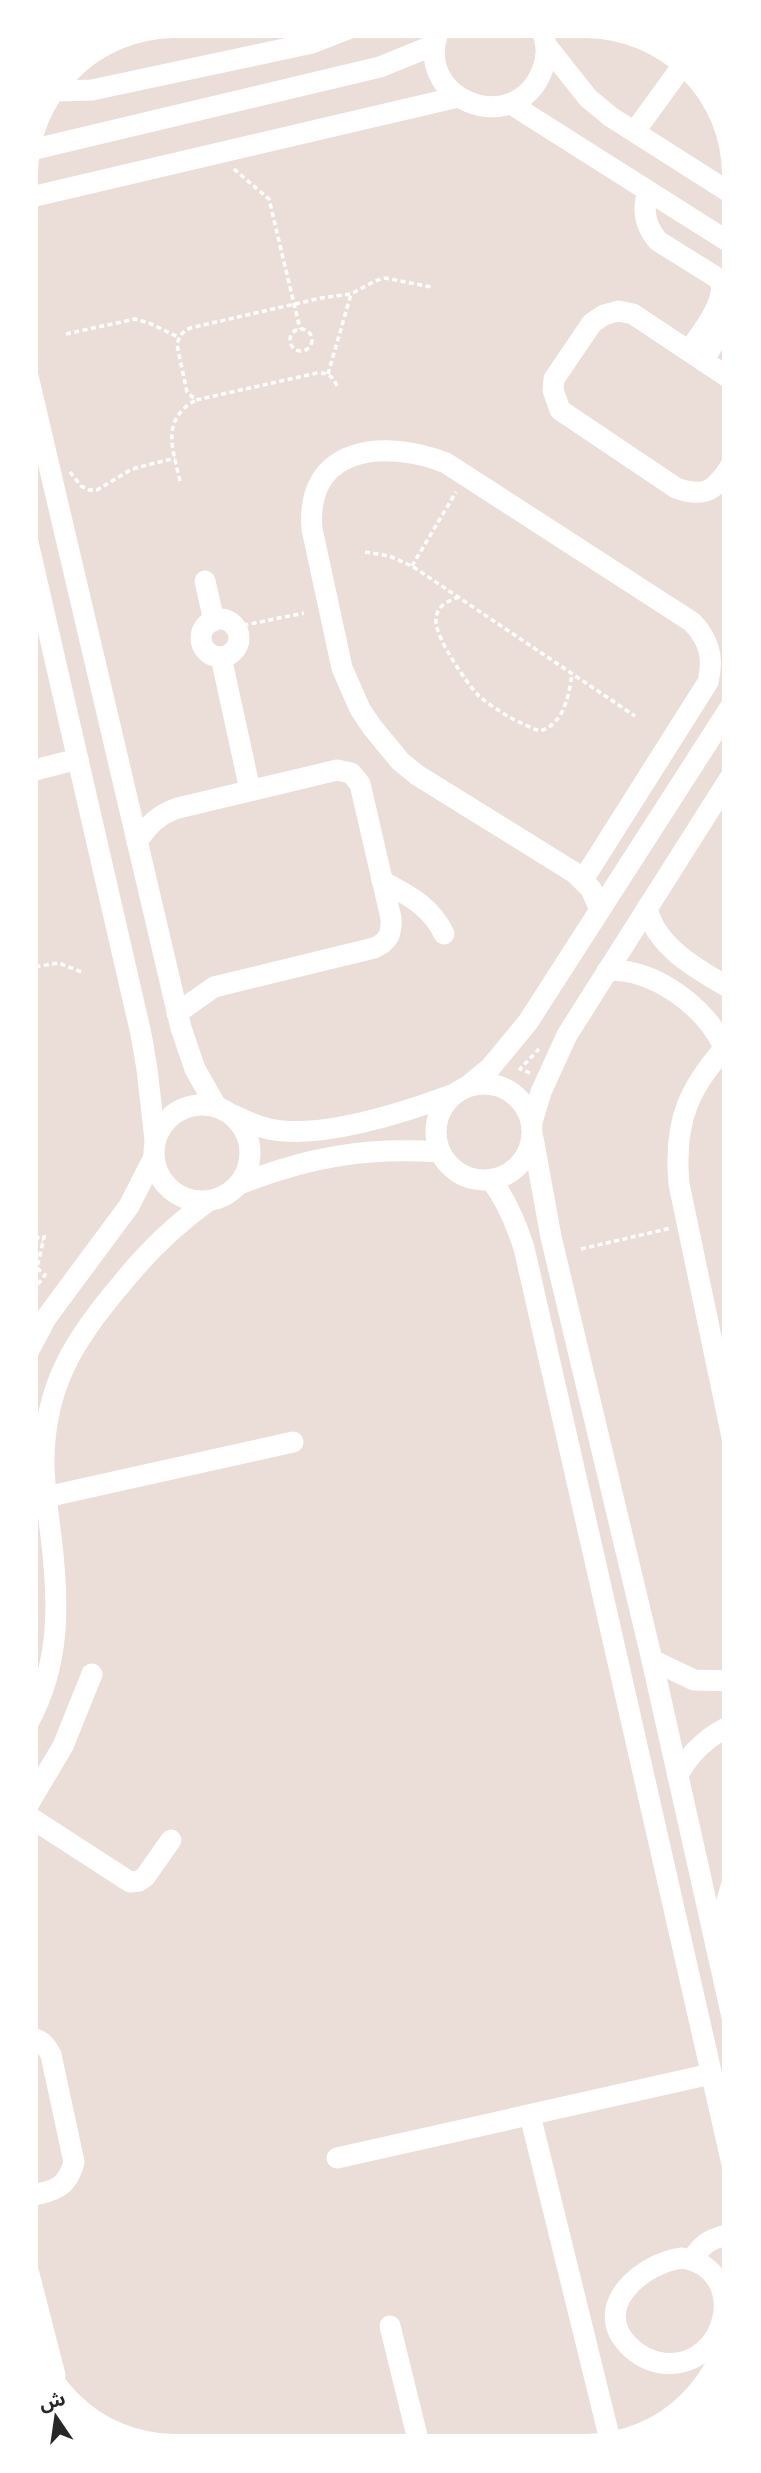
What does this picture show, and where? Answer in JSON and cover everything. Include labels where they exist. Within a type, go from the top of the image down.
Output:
[{"type":"street","points":[[67,92],[131,81],[312,43],[325,38]]},
{"type":"street","points":[[41,148],[380,66],[433,38]]},
{"type":"street","points":[[437,38],[436,67],[441,79],[458,97],[475,105],[493,107],[511,104],[527,94],[539,80],[545,63],[544,38]]},
{"type":"street","points":[[545,38],[588,98],[611,117],[722,188]]},
{"type":"street","points":[[635,131],[676,73]]},
{"type":"street","points":[[39,195],[458,97]]},
{"type":"street","points":[[511,104],[722,238]]},
{"type":"street","points":[[705,177],[722,177]]},
{"type":"street","points":[[648,191],[646,221],[653,235],[719,279],[722,285],[722,298],[696,356]]},
{"type":"street","points":[[722,373],[633,314],[618,311],[604,315],[592,323],[554,379],[553,390],[560,410],[676,488],[690,493],[705,492],[718,485],[722,479]]},
{"type":"street","points":[[696,356],[722,325]]},
{"type":"street","points":[[39,423],[187,1049],[224,1111],[245,1129],[251,1148],[249,1167],[240,1184]]},
{"type":"street","points":[[581,874],[709,682],[712,666],[710,649],[703,634],[692,622],[446,463],[425,454],[391,450],[357,454],[339,462],[325,474],[315,491],[310,510],[336,647],[350,689],[360,709],[400,761],[417,775],[581,874],[600,910]]},
{"type":"street","points":[[205,581],[214,621]]},
{"type":"street","points":[[39,589],[141,1034],[159,1177],[171,1192],[188,1200],[207,1202]]},
{"type":"street","points":[[226,620],[235,627],[239,640],[233,651],[221,657],[209,653],[202,642],[204,629],[214,621],[226,620]]},
{"type":"street","points":[[221,657],[250,790]]},
{"type":"street","points":[[722,720],[528,1022],[490,1068],[443,1106],[437,1120],[436,1136],[440,1152],[448,1165],[475,1180],[491,1180],[506,1175],[519,1166],[528,1153],[552,1063],[567,1035],[722,790]]},
{"type":"street","points":[[39,769],[78,759]]},
{"type":"street","points":[[137,842],[152,822],[174,809],[337,770],[351,772],[360,784],[392,928],[383,944],[214,987],[170,981]]},
{"type":"street","points":[[124,785],[145,803],[174,809]]},
{"type":"street","points":[[581,874],[623,874]]},
{"type":"street","points":[[382,881],[419,901],[438,921],[444,934]]},
{"type":"street","points":[[647,908],[653,927],[664,942],[722,983]]},
{"type":"street","points":[[607,971],[636,972],[676,994],[722,1035]]},
{"type":"street","points":[[177,1013],[214,987]]},
{"type":"street","points":[[722,1053],[690,1096],[680,1124],[677,1164],[689,1224],[722,1339]]},
{"type":"street","points":[[38,1332],[46,1318],[129,1206],[164,1123],[178,1110],[197,1105],[224,1111],[270,1129],[310,1131],[374,1120],[484,1083],[501,1086],[515,1094],[526,1106],[533,1130],[551,1237],[652,1660],[722,1974]]},
{"type":"street","points":[[38,1698],[48,1675],[57,1632],[54,1567],[46,1497],[45,1442],[52,1399],[78,1338],[147,1252],[207,1202],[226,1196],[240,1184],[295,1164],[352,1152],[440,1152]]},
{"type":"street","points":[[491,1180],[517,1223],[524,1248],[722,2121]]},
{"type":"street","points":[[46,1497],[293,1442]]},
{"type":"street","points":[[652,1660],[694,1680],[722,1681]]},
{"type":"street","points":[[38,1789],[63,1746],[92,1674]]},
{"type":"street","points":[[678,1775],[689,1756],[708,1738],[722,1730]]},
{"type":"street","points":[[38,1822],[130,1882],[145,1877],[171,1840]]},
{"type":"street","points":[[718,1957],[722,1917]]},
{"type":"street","points":[[38,2040],[46,2045],[51,2055],[74,2162],[71,2174],[63,2185],[38,2194]]},
{"type":"street","points":[[337,2158],[711,2074]]},
{"type":"street","points":[[530,2115],[608,2432]]},
{"type":"street","points":[[692,2260],[705,2242],[722,2236]]},
{"type":"street","points":[[718,2333],[703,2351],[681,2362],[668,2363],[644,2358],[625,2342],[618,2332],[615,2317],[618,2302],[630,2285],[657,2263],[682,2258],[704,2264],[719,2284],[722,2298]]},
{"type":"street","points":[[40,2317],[47,2345]]},
{"type":"street","points":[[390,2326],[417,2434]]},
{"type":"path","points":[[216,155],[269,199],[300,329]]},
{"type":"path","points":[[196,400],[187,392],[177,345],[178,337],[183,331],[295,304],[351,294],[385,278],[431,287]]},
{"type":"path","points":[[328,374],[351,294]]},
{"type":"path","points":[[66,334],[135,320],[149,323],[178,337]]},
{"type":"path","points":[[300,329],[311,336],[311,345],[304,351],[294,350],[289,342],[292,333],[300,329]]},
{"type":"path","points":[[180,481],[171,441],[174,421],[180,412],[196,400],[317,373],[328,374],[337,386]]},
{"type":"path","points":[[66,466],[81,486],[97,490],[132,469],[175,458]]},
{"type":"path","points":[[412,566],[466,475]]},
{"type":"path","points":[[365,552],[389,556],[412,566],[635,716]]},
{"type":"path","points":[[459,597],[447,601],[438,610],[435,623],[459,671],[480,696],[508,715],[540,731],[550,728],[563,710],[572,674]]},
{"type":"path","points":[[235,627],[304,613]]},
{"type":"path","points":[[39,966],[59,963],[84,973]]},
{"type":"path","points":[[581,1249],[689,1224]]},
{"type":"path","points":[[38,1261],[45,1233]]},
{"type":"path","points":[[38,1238],[43,1241]]},
{"type":"path","points":[[38,1269],[45,1275],[38,1284]]}]
